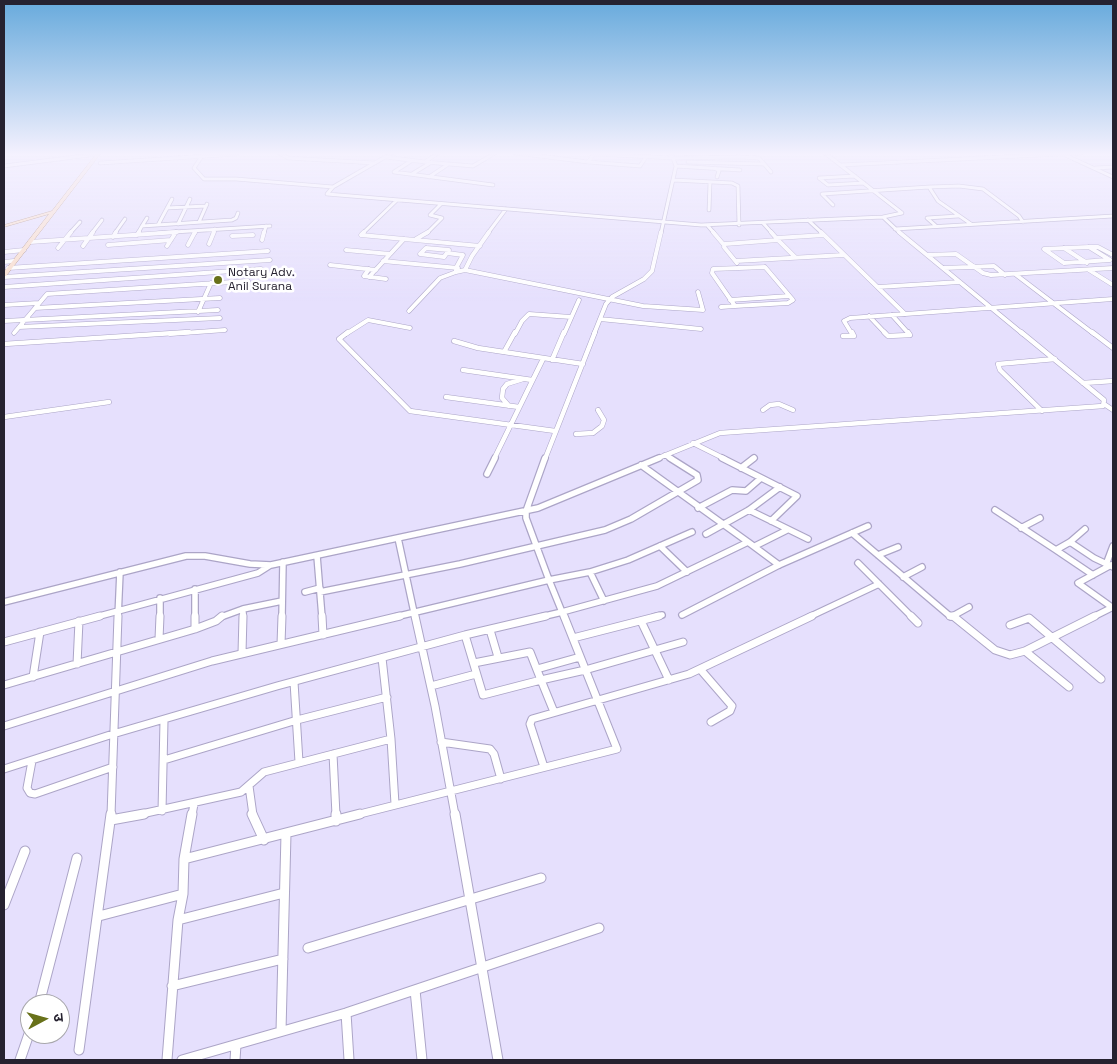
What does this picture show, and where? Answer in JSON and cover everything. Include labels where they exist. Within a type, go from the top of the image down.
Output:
[{"type":"main road","points":[[4,275],[60,203]]},
{"type":"main road","points":[[4,226],[53,212]]},
{"type":"street","points":[[158,225],[170,203]]},
{"type":"street","points":[[178,224],[188,203]]},
{"type":"street","points":[[394,203],[361,235],[480,246]]},
{"type":"street","points":[[421,203],[708,226],[883,217],[902,214],[888,203]]},
{"type":"street","points":[[184,859],[264,840],[395,804],[451,793],[617,749],[535,546],[526,518],[526,510],[555,431],[608,300],[649,275],[654,266],[668,203]]},
{"type":"street","points":[[709,203],[709,210]]},
{"type":"street","points":[[738,203],[739,225]]},
{"type":"street","points":[[940,203],[971,224]]},
{"type":"street","points":[[1001,203],[1019,216],[1036,221]]},
{"type":"street","points":[[412,240],[424,236],[442,218],[430,215],[441,204]]},
{"type":"street","points":[[167,208],[207,205],[199,222]]},
{"type":"street","points":[[465,270],[472,256],[506,209]]},
{"type":"street","points":[[142,226],[234,220],[238,213]]},
{"type":"street","points":[[937,226],[928,218],[958,216]]},
{"type":"street","points":[[1019,216],[1023,222]]},
{"type":"street","points":[[895,229],[1113,216]]},
{"type":"street","points":[[883,217],[895,229],[1104,400],[1104,404],[1113,410]]},
{"type":"street","points":[[137,235],[147,218]]},
{"type":"street","points":[[125,219],[107,246],[171,240]]},
{"type":"street","points":[[83,246],[102,220]]},
{"type":"street","points":[[808,220],[905,314]]},
{"type":"street","points":[[58,248],[80,222]]},
{"type":"street","points":[[184,231],[189,223]]},
{"type":"street","points":[[764,223],[795,257]]},
{"type":"street","points":[[251,241],[255,226]]},
{"type":"street","points":[[30,242],[268,226],[262,240]]},
{"type":"street","points":[[708,226],[741,267]]},
{"type":"street","points":[[230,242],[235,228]]},
{"type":"street","points":[[209,244],[215,230]]},
{"type":"street","points":[[188,245],[196,231]]},
{"type":"street","points":[[167,246],[176,232]]},
{"type":"street","points":[[232,236],[253,235]]},
{"type":"street","points":[[724,245],[824,235]]},
{"type":"street","points":[[369,277],[404,239]]},
{"type":"street","points":[[1088,246],[1110,260],[1064,263],[1044,249],[1088,246],[1101,248],[1113,255]]},
{"type":"street","points":[[447,253],[449,250],[426,248],[420,254],[444,256],[447,253],[472,256]]},
{"type":"street","points":[[1064,248],[1097,269]]},
{"type":"street","points":[[4,252],[24,250]]},
{"type":"street","points":[[346,250],[390,254]]},
{"type":"street","points":[[8,268],[268,251]]},
{"type":"street","points":[[928,255],[956,254],[988,275],[1113,268]]},
{"type":"street","points":[[409,311],[440,278],[456,270],[463,255]]},
{"type":"street","points":[[736,261],[844,255]]},
{"type":"street","points":[[4,275],[270,260]]},
{"type":"street","points":[[993,260],[994,266]]},
{"type":"street","points":[[4,262],[14,261]]},
{"type":"street","points":[[383,261],[465,270],[643,306],[703,310],[698,292]]},
{"type":"street","points":[[330,266],[376,270]]},
{"type":"street","points":[[944,268],[994,266],[1005,274]]},
{"type":"street","points":[[721,307],[788,303],[793,300],[765,267],[711,270],[734,306]]},
{"type":"street","points":[[4,287],[261,269]]},
{"type":"street","points":[[369,269],[363,275],[386,279]]},
{"type":"street","points":[[1089,270],[1113,285]]},
{"type":"street","points":[[1014,274],[1113,348]]},
{"type":"street","points":[[14,333],[46,294],[248,281]]},
{"type":"street","points":[[878,288],[960,282]]},
{"type":"street","points":[[195,319],[211,284]]},
{"type":"street","points":[[730,300],[789,296]]},
{"type":"street","points":[[35,308],[220,298]]},
{"type":"street","points":[[843,336],[854,336],[844,321],[846,319],[1113,299]]},
{"type":"street","points":[[164,321],[176,300]]},
{"type":"street","points":[[552,360],[579,300]]},
{"type":"street","points":[[4,305],[39,303]]},
{"type":"street","points":[[4,321],[218,310]]},
{"type":"street","points":[[504,352],[522,321],[529,314],[571,316]]},
{"type":"street","points":[[869,316],[888,336],[910,335],[892,315]]},
{"type":"street","points":[[58,325],[64,317]]},
{"type":"street","points":[[19,327],[220,318]]},
{"type":"street","points":[[600,319],[701,329]]},
{"type":"street","points":[[410,328],[368,320],[339,339],[410,411],[555,431]]},
{"type":"street","points":[[4,344],[225,330]]},
{"type":"street","points":[[454,341],[478,348],[583,364]]},
{"type":"street","points":[[487,474],[543,358]]},
{"type":"street","points":[[1042,411],[1000,370],[998,364],[1055,359]]},
{"type":"street","points":[[463,370],[532,380]]},
{"type":"street","points":[[509,406],[502,398],[503,389],[511,383],[525,379]]},
{"type":"street","points":[[1083,383],[1113,381]]},
{"type":"street","points":[[446,397],[519,407]]},
{"type":"street","points":[[4,417],[109,402]]},
{"type":"street","points":[[763,410],[775,404],[793,410]]},
{"type":"street","points":[[4,602],[150,564],[196,556],[250,564],[271,565],[526,510],[546,504],[709,436],[731,431],[1042,411],[1103,406],[1104,404]]},
{"type":"street","points":[[576,434],[593,433],[602,426],[604,420],[598,410]]},
{"type":"street","points":[[693,443],[797,496],[771,521]]},
{"type":"street","points":[[305,592],[406,575],[605,530],[631,519],[699,479],[696,475],[665,455]]},
{"type":"street","points":[[741,468],[754,458]]},
{"type":"street","points":[[642,465],[698,508],[755,546],[779,565]]},
{"type":"street","points":[[698,508],[732,490],[746,491],[761,478]]},
{"type":"street","points":[[706,534],[749,510],[780,488]]},
{"type":"street","points":[[749,510],[808,539]]},
{"type":"street","points":[[995,510],[1093,575]]},
{"type":"street","points":[[1021,528],[1040,518]]},
{"type":"street","points":[[682,615],[779,565],[868,526]]},
{"type":"street","points":[[1056,550],[1070,542],[1085,529]]},
{"type":"street","points":[[755,546],[787,530]]},
{"type":"street","points":[[4,726],[242,653],[548,580],[590,572],[628,560],[692,532]]},
{"type":"street","points":[[852,534],[951,617],[953,616],[995,650],[1010,654],[1025,651],[1113,608],[1078,583],[1111,565]]},
{"type":"street","points":[[398,538],[412,613],[431,686],[483,966],[498,1060]]},
{"type":"street","points":[[4,769],[113,734],[164,721],[294,682],[465,635],[562,612],[657,586],[748,542]]},
{"type":"street","points":[[1070,542],[1094,558],[1111,565]]},
{"type":"street","points":[[660,546],[687,572]]},
{"type":"street","points":[[1111,565],[1113,546]]},
{"type":"street","points":[[878,555],[898,547]]},
{"type":"street","points":[[317,556],[323,635]]},
{"type":"street","points":[[281,644],[283,562]]},
{"type":"street","points":[[858,563],[918,623]]},
{"type":"street","points":[[4,642],[160,598],[258,573],[271,565]]},
{"type":"street","points":[[903,577],[922,567]]},
{"type":"street","points":[[80,1050],[111,820],[114,691],[120,572]]},
{"type":"street","points":[[590,572],[604,601]]},
{"type":"street","points":[[544,767],[530,722],[534,718],[669,680],[700,669],[879,584]]},
{"type":"street","points":[[195,589],[195,629]]},
{"type":"street","points":[[159,639],[160,598]]},
{"type":"street","points":[[4,685],[195,629],[216,621],[224,615],[243,609],[282,601]]},
{"type":"street","points":[[953,616],[969,607]]},
{"type":"street","points":[[242,653],[243,609]]},
{"type":"street","points":[[573,638],[662,615]]},
{"type":"street","points":[[1010,625],[1028,618],[1101,679]]},
{"type":"street","points":[[77,664],[79,621]]},
{"type":"street","points":[[641,621],[669,680]]},
{"type":"street","points":[[490,630],[498,657]]},
{"type":"street","points":[[33,677],[40,632]]},
{"type":"street","points":[[465,635],[482,696],[585,670],[683,642]]},
{"type":"street","points":[[1025,651],[1069,687]]},
{"type":"street","points":[[474,663],[530,652],[554,712]]},
{"type":"street","points":[[382,658],[391,738],[395,804]]},
{"type":"street","points":[[537,669],[580,658]]},
{"type":"street","points":[[700,669],[732,706],[730,711],[711,722]]},
{"type":"street","points":[[431,686],[476,674]]},
{"type":"street","points":[[294,682],[300,762]]},
{"type":"street","points":[[164,760],[297,720],[387,697]]},
{"type":"street","points":[[162,811],[164,721]]},
{"type":"street","points":[[111,820],[162,811],[241,792],[264,772],[391,738]]},
{"type":"street","points":[[441,742],[490,749],[494,754],[501,779]]},
{"type":"street","points":[[333,754],[336,821]]},
{"type":"street","points":[[32,761],[27,788],[30,793],[113,767]]},
{"type":"street","points":[[249,786],[253,819],[264,840]]},
{"type":"street","points":[[167,1060],[178,920],[183,894],[184,859],[194,804]]},
{"type":"street","points":[[281,1031],[286,834]]},
{"type":"street","points":[[4,905],[25,851]]},
{"type":"street","points":[[42,994],[77,858]]},
{"type":"street","points":[[308,948],[541,878]]},
{"type":"street","points":[[178,920],[284,893]]},
{"type":"street","points":[[99,916],[183,894]]},
{"type":"street","points":[[182,1060],[346,1013],[599,928]]},
{"type":"street","points":[[172,986],[283,959]]},
{"type":"street","points":[[415,990],[422,1060]]},
{"type":"street","points":[[346,1013],[349,1060]]},
{"type":"street","points":[[20,1060],[25,1044]]},
{"type":"street","points":[[235,1060],[236,1045]]},
{"type":"place","name":"Notary Adv. Anil Surana","points":[[218,280]]}]
